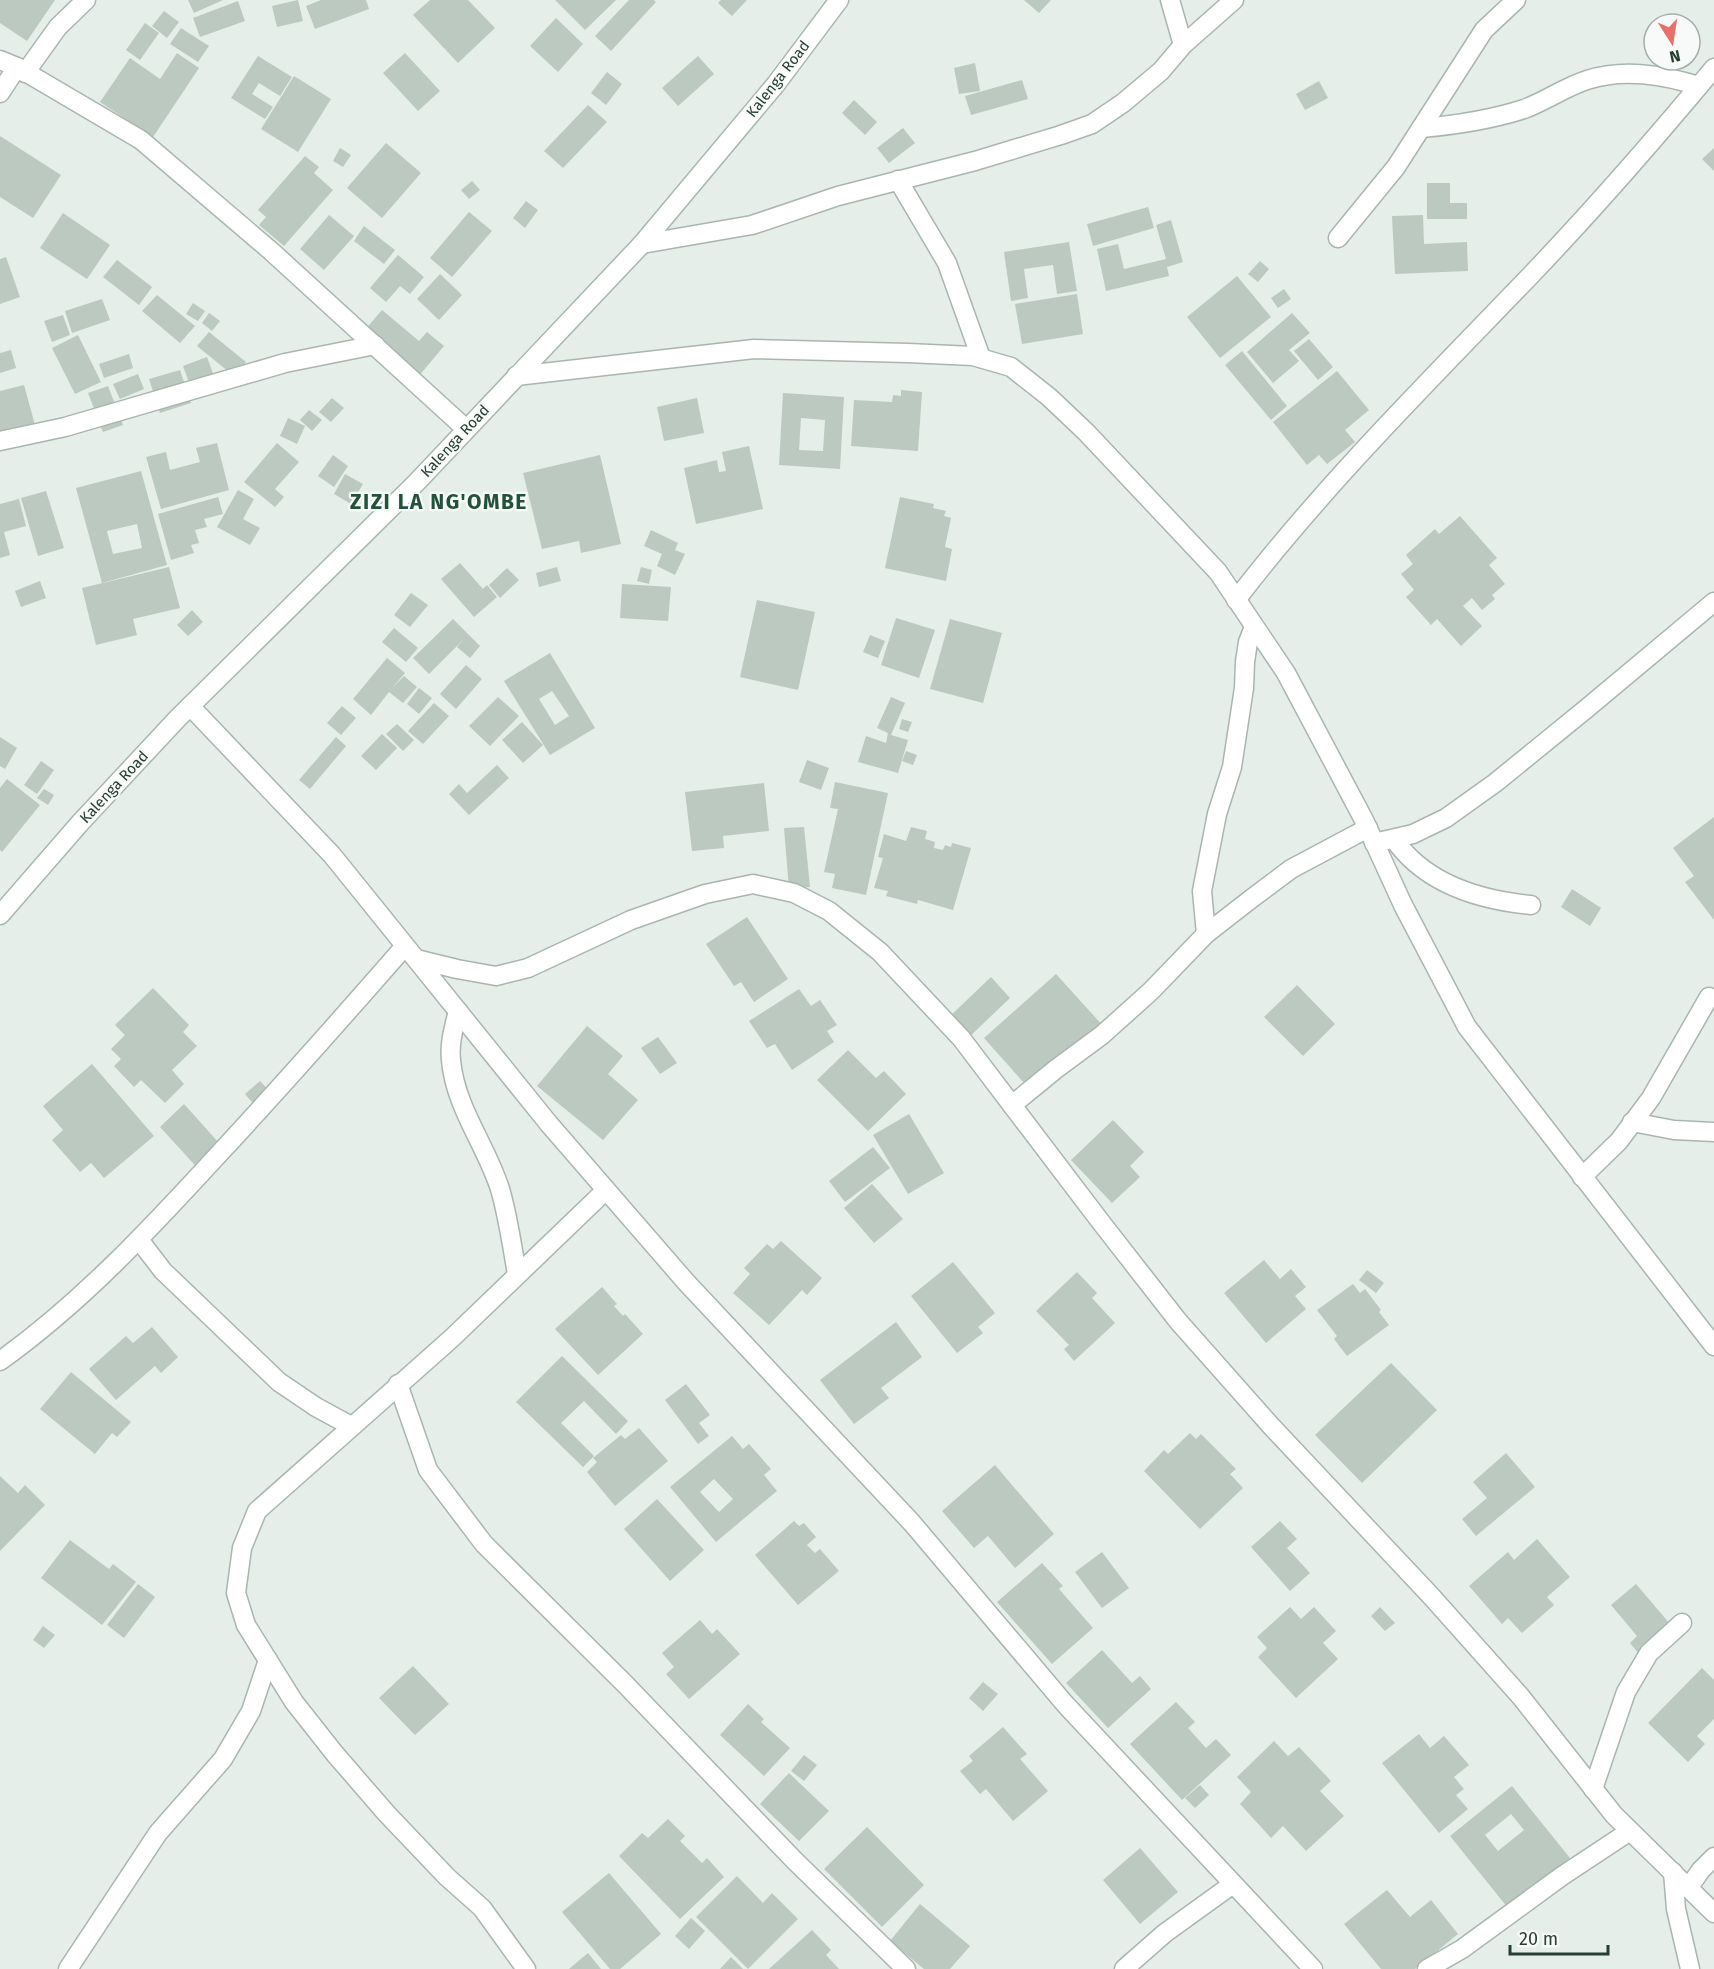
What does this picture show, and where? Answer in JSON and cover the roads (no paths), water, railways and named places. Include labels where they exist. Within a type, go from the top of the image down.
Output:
[{"type":"street","points":[[0,93],[14,67],[86,0]]},
{"type":"street","name":"Kalenga Road","points":[[0,915],[80,823],[190,706],[416,483],[642,244],[776,84],[839,0]]},
{"type":"street","points":[[1170,0],[1183,45]]},
{"type":"street","points":[[642,244],[752,225],[838,196],[975,161],[1092,124],[1124,103],[1161,71],[1183,45],[1234,0]]},
{"type":"street","points":[[1338,238],[1396,167],[1484,30],[1516,0]]},
{"type":"street","points":[[14,67],[141,140],[271,251],[466,429]]},
{"type":"street","points":[[1236,600],[1295,526],[1448,360],[1569,235],[1627,171],[1714,68]]},
{"type":"street","points":[[1421,128],[1459,125],[1490,118],[1523,109],[1587,80],[1616,75],[1652,75],[1699,86]]},
{"type":"street","points":[[898,180],[947,263],[981,358]]},
{"type":"street","points":[[0,441],[65,427],[285,363],[375,345]]},
{"type":"street","points":[[516,376],[754,349],[908,353],[973,356],[1011,367],[1049,397],[1086,432],[1218,572],[1286,673],[1371,835],[1403,905],[1467,1027],[1714,1347]]},
{"type":"street","points":[[1012,1105],[1102,1035],[1151,991],[1206,934],[1291,869],[1371,835],[1394,839],[1413,834],[1446,818],[1487,789],[1714,602]]},
{"type":"street","points":[[1206,934],[1203,891],[1217,814],[1232,767],[1244,688],[1248,642],[1254,627]]},
{"type":"street","points":[[190,706],[332,855],[549,1124],[686,1282],[912,1523],[1065,1704],[1313,1969]]},
{"type":"street","points":[[1394,839],[1405,856],[1434,878],[1465,892],[1492,900],[1531,905]]},
{"type":"street","points":[[411,952],[457,969],[496,976],[528,968],[631,920],[705,894],[753,884],[795,893],[830,911],[880,952],[961,1038],[1178,1321],[1272,1427],[1431,1596],[1521,1697],[1614,1815],[1714,1913]]},
{"type":"street","points":[[0,1361],[25,1343],[140,1240],[306,1059],[411,952]]},
{"type":"street","points":[[1582,1177],[1619,1142],[1651,1098],[1709,997]]},
{"type":"street","points":[[458,1011],[452,1034],[450,1059],[453,1077],[462,1105],[500,1190],[518,1274]]},
{"type":"street","points":[[1632,1122],[1674,1130],[1714,1131]]},
{"type":"street","points":[[526,1969],[482,1908],[432,1862],[387,1814],[294,1702],[246,1625],[236,1593],[242,1548],[257,1511],[452,1338],[606,1190]]},
{"type":"street","points":[[140,1240],[163,1271],[279,1382],[315,1407],[351,1426]]},
{"type":"street","points":[[398,1384],[428,1470],[484,1544],[625,1684],[795,1861],[906,1969]]},
{"type":"street","points":[[1593,1790],[1626,1692],[1649,1653],[1682,1623]]},
{"type":"street","points":[[68,1969],[159,1833],[223,1759],[251,1711],[268,1660]]},
{"type":"street","points":[[1427,1969],[1462,1949],[1562,1876],[1630,1831]]},
{"type":"street","points":[[1689,1887],[1714,1857]]},
{"type":"street","points":[[1673,1872],[1676,1909],[1690,1969]]},
{"type":"street","points":[[1124,1969],[1165,1933],[1233,1884]]},
{"type":"district","name":"ZIZI LA NG'OMBE","points":[[439,502]]}]
